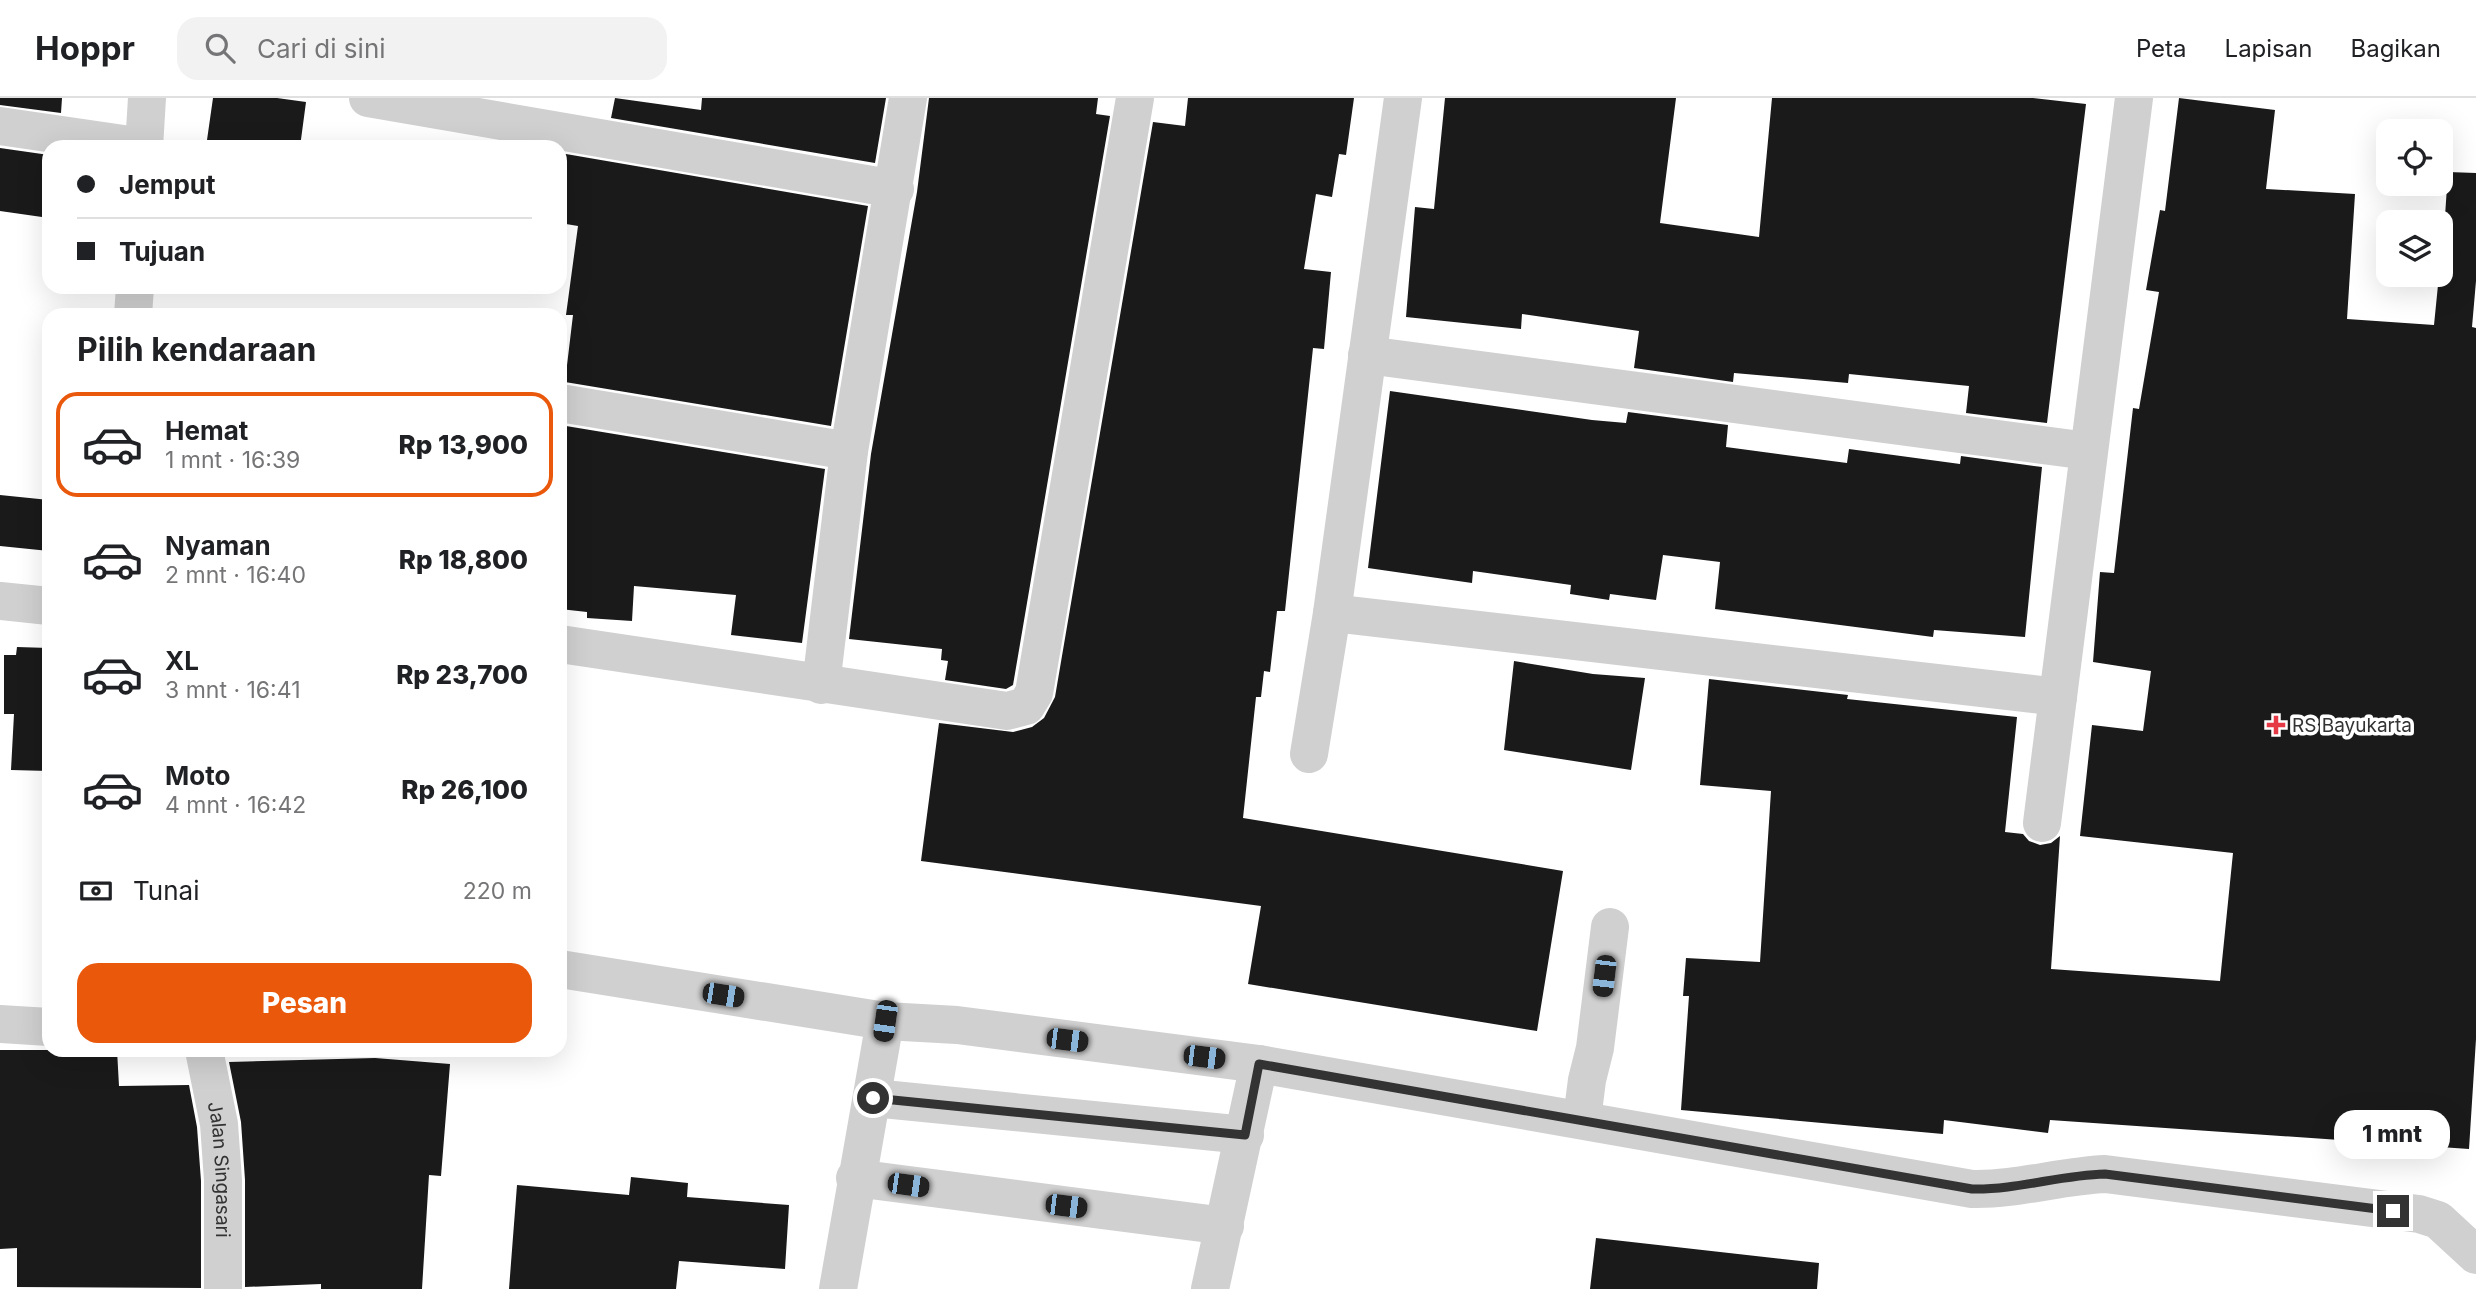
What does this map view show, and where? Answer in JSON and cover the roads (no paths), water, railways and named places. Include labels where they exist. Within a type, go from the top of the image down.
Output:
[{"type":"street","points":[[144,140],[147,98]]},
{"type":"street","points":[[368,98],[895,189]]},
{"type":"street","points":[[821,685],[849,451],[895,189],[908,98]]},
{"type":"street","points":[[567,645],[1007,711],[1018,710],[1031,701],[1135,98]]},
{"type":"street","points":[[1309,754],[1332,613],[1404,98]]},
{"type":"street","points":[[2042,823],[2134,98]]},
{"type":"street","points":[[0,126],[96,140]]},
{"type":"street","points":[[1367,355],[2088,451]]},
{"type":"street","points":[[567,404],[849,451]]},
{"type":"street","points":[[0,601],[42,605]]},
{"type":"street","points":[[1332,613],[2058,697]]},
{"type":"street","points":[[1582,1119],[1587,1080],[1595,1048],[1610,928]]},
{"type":"street","points":[[567,970],[885,1021],[957,1025],[1259,1064],[1972,1189],[1994,1190],[2080,1175],[2105,1174],[2419,1214],[2438,1220],[2476,1255]]},
{"type":"street","points":[[838,1289],[855,1178],[873,1098],[885,1021]]},
{"type":"street","points":[[0,1024],[42,1027]]},
{"type":"street","name":"Jalan Singasari","points":[[205,1057],[219,1124],[223,1180],[223,1289]]},
{"type":"street","points":[[1210,1289],[1259,1064]]},
{"type":"street","points":[[873,1098],[1245,1135]]},
{"type":"street","points":[[855,1178],[1225,1226]]},
{"type":"place","name":"RS Bayukarta","points":[[2276,725]]}]
